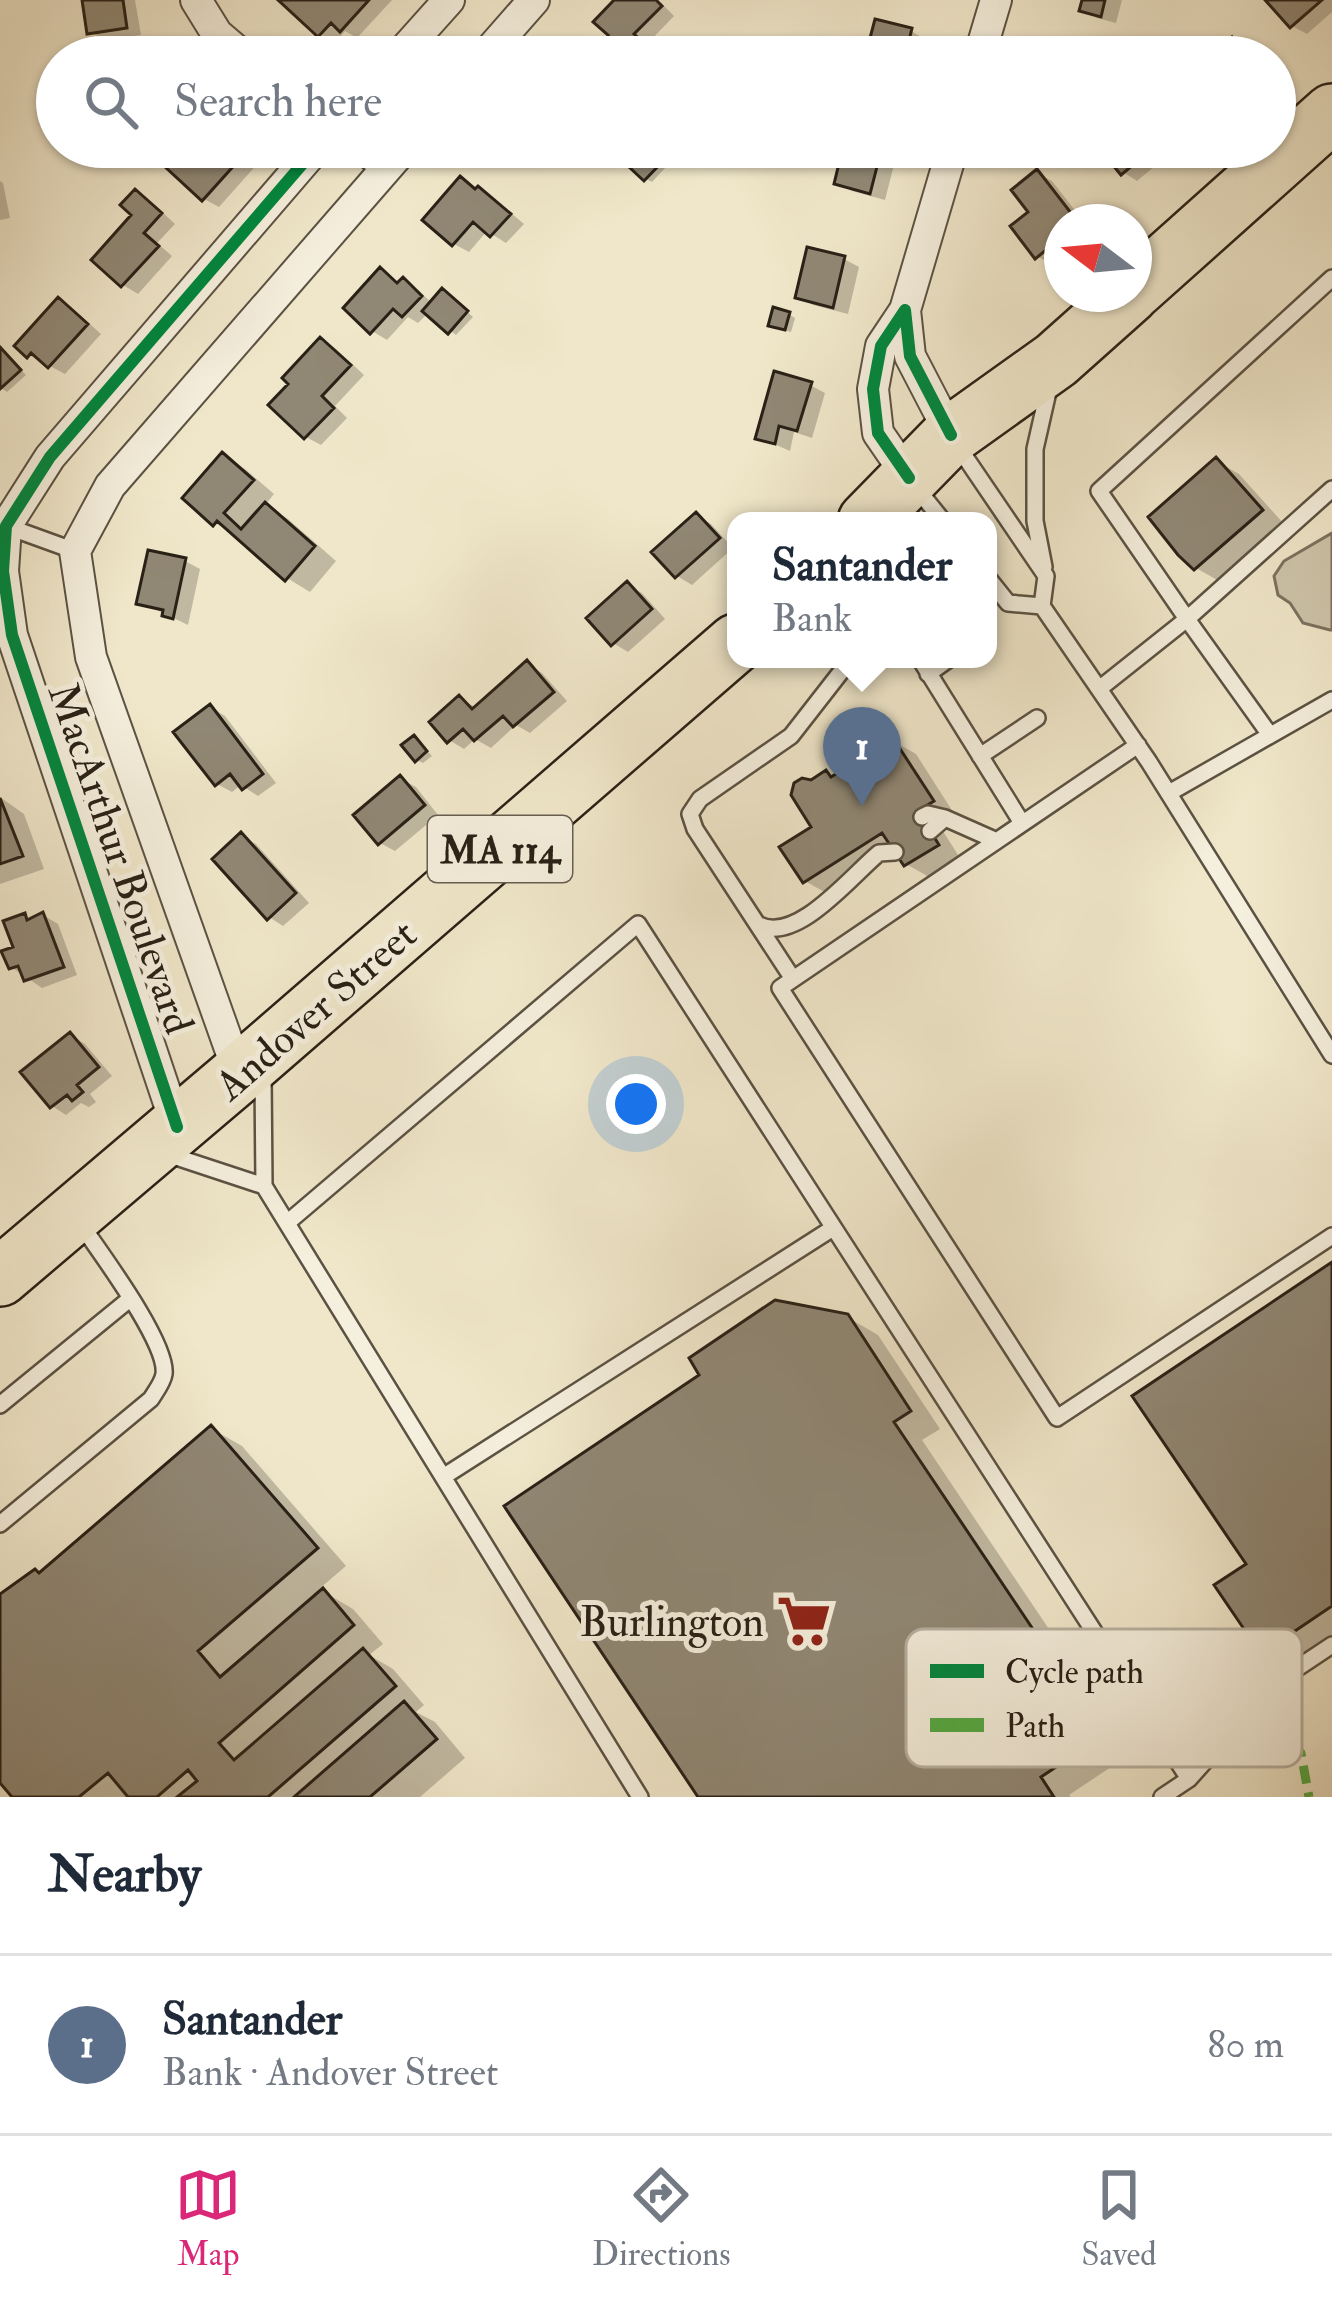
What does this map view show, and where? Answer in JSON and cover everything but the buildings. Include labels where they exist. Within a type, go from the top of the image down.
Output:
[{"type":"highway","points":[[1296,145],[1332,113]]},
{"type":"highway","points":[[1152,274],[1271,168]]},
{"type":"highway","points":[[892,512],[926,500],[951,435],[1056,360],[1110,312]]},
{"type":"highway","name":"Andover Street","points":[[0,1277],[727,651]]},
{"type":"street","points":[[196,0],[219,36]]},
{"type":"street","points":[[417,36],[449,0]]},
{"type":"street","points":[[502,36],[534,0]]},
{"type":"street","points":[[985,36],[996,0]]},
{"type":"street","points":[[3,520],[50,457],[299,168]]},
{"type":"street","points":[[74,551],[110,486],[386,168]]},
{"type":"street","points":[[926,500],[878,434],[873,389],[881,346],[904,310],[947,168]]},
{"type":"street","points":[[904,310],[910,356],[951,435]]},
{"type":"street","name":"MacArthur Boulevard","points":[[3,520],[2,571],[12,634],[164,1138]]},
{"type":"street","name":"MacArthur Boulevard","points":[[74,551],[92,657],[251,1064]]},
{"type":"lane","points":[[376,168],[382,173]]},
{"type":"lane","points":[[1270,735],[1099,491],[1332,278]]},
{"type":"lane","points":[[1056,360],[1035,449],[1035,521],[1046,576],[1042,606],[1138,745],[1332,1055]]},
{"type":"lane","points":[[951,435],[1046,576]]},
{"type":"lane","points":[[1099,689],[1332,489]]},
{"type":"lane","points":[[3,520],[74,551]]},
{"type":"lane","points":[[997,589],[1008,603]]},
{"type":"lane","points":[[997,599],[1042,606]]},
{"type":"lane","points":[[793,979],[695,829],[691,814],[700,799],[791,736],[843,668]]},
{"type":"lane","points":[[925,668],[1022,824]]},
{"type":"lane","points":[[1169,793],[1332,700]]},
{"type":"lane","points":[[980,756],[1037,718]]},
{"type":"lane","points":[[1138,745],[780,988],[1057,1418],[1332,1236]]},
{"type":"lane","points":[[926,824],[928,814],[997,841]]},
{"type":"lane","points":[[757,923],[776,930],[794,924],[887,848]]},
{"type":"lane","points":[[287,1222],[638,924],[1093,1629]]},
{"type":"lane","points":[[251,1064],[264,1186],[640,1797]]},
{"type":"lane","points":[[164,1138],[264,1186]]},
{"type":"lane","points":[[0,1524],[151,1399],[164,1377],[163,1358],[131,1298],[74,1214]]},
{"type":"lane","points":[[443,1477],[833,1228]]},
{"type":"lane","points":[[0,1406],[131,1298]]},
{"type":"lane","points":[[1302,1665],[1332,1645]]},
{"type":"lane","points":[[1182,1767],[1190,1779]]},
{"type":"lane","points":[[1162,1797],[1201,1767]]},
{"type":"shaded area","points":[[1332,533],[1330,630],[1303,623],[1290,603],[1278,595],[1274,576],[1284,561]]},
{"type":"marked path","points":[[1302,1758],[1309,1797]]},
{"type":"cycle path","points":[[177,1127],[12,635],[3,571],[6,526],[50,457],[299,168]]},
{"type":"cycle path","points":[[909,478],[878,433],[873,389],[881,346],[905,310],[910,356],[951,435]]},
{"type":"place","name":"Santander","points":[[862,806]]},
{"type":"place","name":"Burlington","points":[[804,1621]]}]
